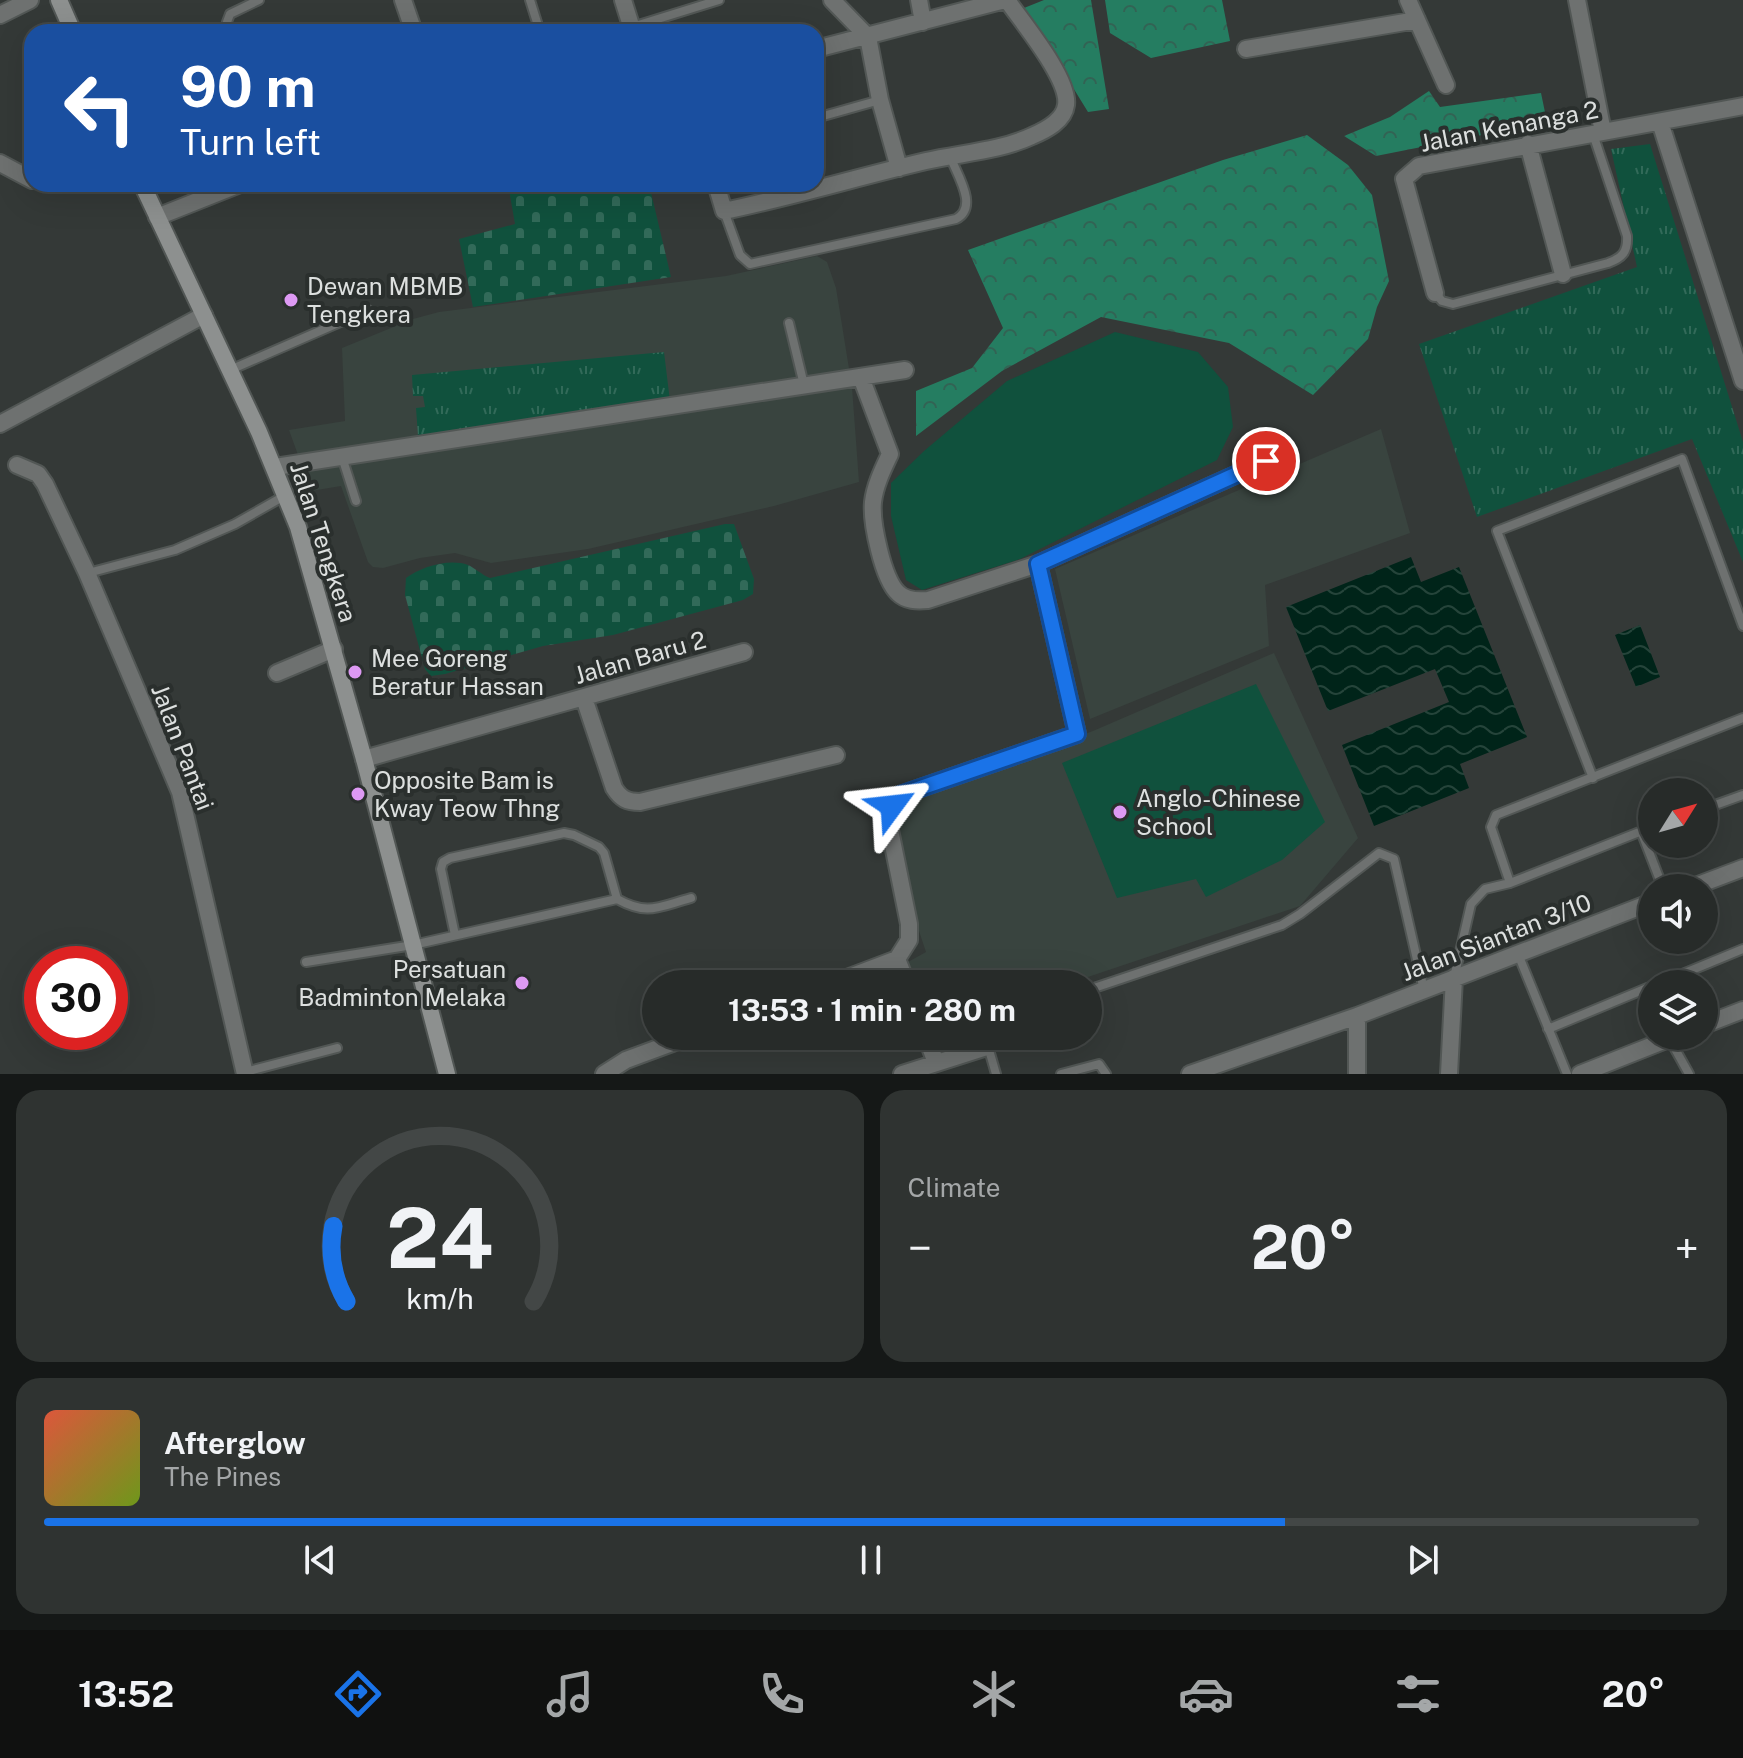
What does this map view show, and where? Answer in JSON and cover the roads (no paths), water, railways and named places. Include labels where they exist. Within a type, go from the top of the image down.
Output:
[{"type":"main road","points":[[59,0],[70,24]]},
{"type":"main road","name":"Jalan Tengkera","points":[[146,192],[287,494],[334,649],[447,1074]]},
{"type":"street","points":[[0,15],[30,0]]},
{"type":"street","points":[[403,0],[411,24]]},
{"type":"street","points":[[623,0],[630,24]]},
{"type":"street","points":[[832,0],[868,37],[880,100],[899,168]]},
{"type":"street","points":[[919,0],[923,22]]},
{"type":"street","points":[[824,47],[1006,0],[1062,82],[1066,107],[1063,116],[1031,137],[824,186]]},
{"type":"street","points":[[1408,0],[1446,85]]},
{"type":"street","points":[[1577,0],[1598,133]]},
{"type":"street","points":[[1246,49],[1417,20]]},
{"type":"street","name":"Jalan Kenanga 2","points":[[1435,293],[1404,179],[1419,166],[1743,106]]},
{"type":"street","points":[[1660,122],[1742,376]]},
{"type":"street","points":[[1528,144],[1563,274]]},
{"type":"street","points":[[0,163],[24,176]]},
{"type":"street","points":[[157,217],[220,192]]},
{"type":"street","points":[[718,192],[724,211],[801,192]]},
{"type":"street","points":[[0,424],[204,315]]},
{"type":"street","points":[[275,467],[905,370]]},
{"type":"street","points":[[861,377],[890,454],[873,503],[875,528],[889,582],[899,595],[912,601],[928,600],[1038,564],[1266,461]]},
{"type":"street","name":"Jalan Pantai","points":[[17,465],[38,474],[45,484],[180,792],[244,1073]]},
{"type":"street","points":[[868,970],[897,959],[909,940],[909,924],[888,820],[892,806],[900,795],[1077,734],[1038,564]]},
{"type":"street","points":[[277,673],[334,649]]},
{"type":"street","name":"Jalan Baru 2","points":[[364,759],[744,652]]},
{"type":"street","points":[[584,698],[614,788],[620,797],[629,802],[640,802],[836,755]]},
{"type":"street","points":[[1718,879],[1742,871]]},
{"type":"street","name":"Jalan Siantan 3/10","points":[[1190,1074],[1357,1016],[1638,907]]},
{"type":"street","points":[[897,959],[901,970]]},
{"type":"street","points":[[1449,1074],[1454,978]]},
{"type":"street","points":[[1718,1020],[1743,1010]]},
{"type":"street","points":[[1357,1016],[1357,1074]]},
{"type":"street","points":[[604,1074],[626,1060],[653,1050]]},
{"type":"street","points":[[931,1050],[936,1063]]},
{"type":"street","points":[[902,1074],[966,1050]]},
{"type":"street","points":[[1580,1074],[1640,1050]]},
{"type":"lane","points":[[228,24],[230,14],[259,0]]},
{"type":"lane","points":[[530,0],[538,24]]},
{"type":"lane","points":[[647,24],[719,0]]},
{"type":"lane","points":[[824,116],[880,100]]},
{"type":"lane","points":[[1435,293],[1442,301],[1453,304],[1617,260],[1624,255],[1628,247],[1627,236],[1598,133]]},
{"type":"lane","points":[[724,211],[740,255],[750,264],[956,219],[967,209],[967,200],[949,156]]},
{"type":"lane","points":[[230,370],[368,310]]},
{"type":"lane","points":[[789,323],[804,386]]},
{"type":"lane","points":[[342,457],[356,501]]},
{"type":"lane","points":[[1593,778],[1497,531],[1682,459],[1743,626]]},
{"type":"lane","points":[[89,579],[175,550],[235,524],[287,494]]},
{"type":"lane","points":[[1510,883],[1491,827],[1496,815],[1743,718]]},
{"type":"lane","points":[[1718,804],[1743,795]]},
{"type":"lane","points":[[1454,978],[1471,904],[1485,889],[1510,883],[1638,832]]},
{"type":"lane","points":[[455,935],[441,869],[443,862],[450,858],[564,833],[574,835],[599,847],[604,853],[617,899]]},
{"type":"lane","points":[[1102,985],[1282,925],[1379,853],[1394,859],[1424,990]]},
{"type":"lane","points":[[306,962],[413,945],[617,899],[635,909],[649,910],[691,898]]},
{"type":"lane","points":[[1692,970],[1743,949]]},
{"type":"lane","points":[[1518,954],[1567,1074]]},
{"type":"lane","points":[[1548,1029],[1638,992]]},
{"type":"lane","points":[[244,1073],[337,1048]]},
{"type":"lane","points":[[989,1050],[996,1074]]},
{"type":"lane","points":[[1678,1050],[1689,1074]]},
{"type":"lane","points":[[1061,1074],[1092,1064],[1099,1064],[1106,1074]]},
{"type":"water","points":[[1411,557],[1421,582],[1459,567],[1527,737],[1460,764],[1469,788],[1374,826],[1342,745],[1449,702],[1435,669],[1328,711],[1286,607]]},
{"type":"water","points":[[1640,625],[1660,677],[1636,687],[1615,635]]},
{"type":"place","name":"Dewan MBMB Tengkera","points":[[291,300]]},
{"type":"place","name":"Mee Goreng Beratur Hassan","points":[[355,672]]},
{"type":"place","name":"Opposite Bam is Kway Teow Thng","points":[[358,794]]},
{"type":"place","name":"Anglo-Chinese School","points":[[1120,812]]},
{"type":"place","name":"Persatuan Badminton Melaka","points":[[522,983]]}]
